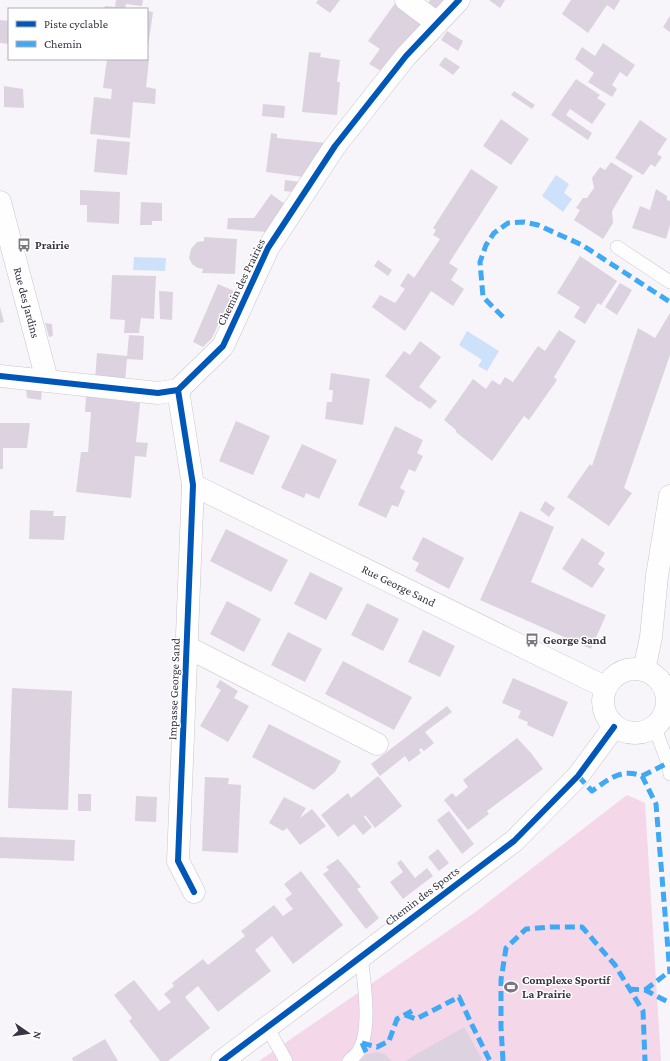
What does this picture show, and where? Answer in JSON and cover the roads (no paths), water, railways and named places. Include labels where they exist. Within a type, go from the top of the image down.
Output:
[{"type":"street","points":[[406,0],[437,23]]},
{"type":"street","name":"Chemin des Prairies","points":[[178,390],[223,346],[268,248],[335,146],[406,56],[459,0]]},
{"type":"street","name":"Rue des Jardins","points":[[0,202],[47,380]]},
{"type":"street","points":[[0,376],[158,393],[178,390]]},
{"type":"street","name":"Impasse George Sand","points":[[178,390],[193,485],[178,861],[194,892]]},
{"type":"street","name":"Rue George Sand","points":[[193,485],[605,687]]},
{"type":"street","points":[[644,670],[651,638],[657,576],[670,496]]},
{"type":"street","name":"Impasse George Sand","points":[[187,647],[377,744]]},
{"type":"street","points":[[626,670],[644,670],[653,674],[666,690],[666,711],[662,720],[655,728],[634,734],[624,732],[614,727],[607,719],[603,709],[602,698],[605,687],[614,676],[626,670]]},
{"type":"street","name":"Chemin des Sports","points":[[222,1061],[514,840],[578,776],[614,727]]},
{"type":"lane","points":[[617,247],[670,282]]},
{"type":"lane","points":[[655,728],[668,763],[670,774]]},
{"type":"lane","points":[[350,1061],[359,1052],[366,1029],[365,988],[361,956]]},
{"type":"lane","points":[[267,1027],[286,1061]]},
{"type":"water","points":[[556,175],[569,184],[564,193],[572,199],[563,212],[542,196]]},
{"type":"water","points":[[134,257],[166,258],[165,271],[133,270]]},
{"type":"water","points":[[467,331],[499,351],[487,371],[478,366],[482,360],[459,345]]},
{"type":"place","name":"Prairie","points":[[24,245]]},
{"type":"place","name":"George Sand","points":[[532,640]]},
{"type":"place","name":"Complexe Sportif La Prairie","points":[[511,987]]}]
